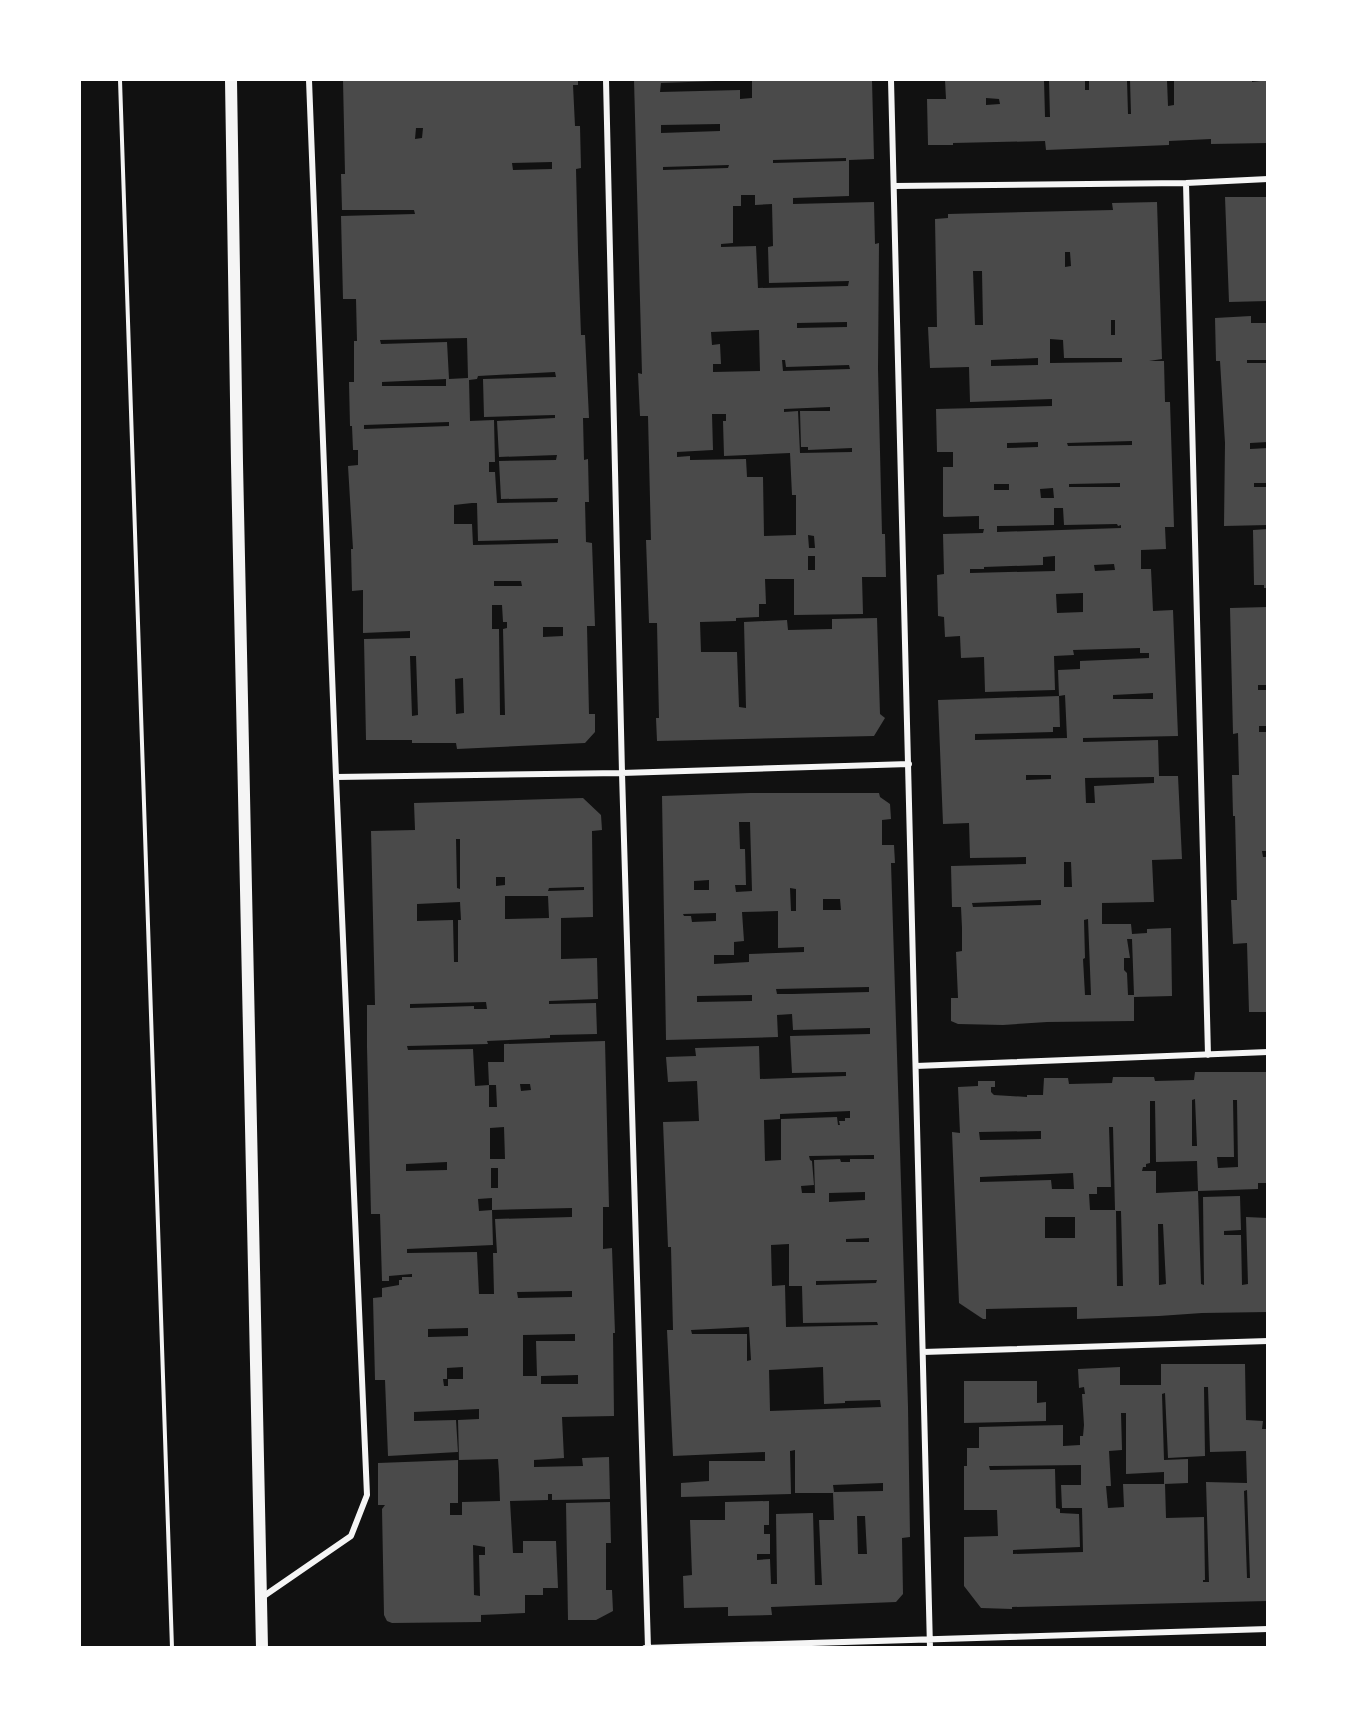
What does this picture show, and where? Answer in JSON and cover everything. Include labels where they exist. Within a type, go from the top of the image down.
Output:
[{"type":"main road","points":[[231,80],[262,1647]]},
{"type":"street","points":[[260,1599],[351,1536],[368,1495],[336,777],[309,80]]},
{"type":"street","points":[[606,80],[646,1647],[1268,1629]]},
{"type":"street","points":[[891,80],[930,1647]]},
{"type":"street","points":[[894,186],[1186,183],[1268,179]]},
{"type":"street","points":[[1186,183],[1208,1055]]},
{"type":"street","points":[[336,777],[622,773],[909,764]]},
{"type":"street","points":[[916,1066],[1268,1052]]},
{"type":"street","points":[[923,1352],[1268,1341]]},
{"type":"path","points":[[120,80],[172,1647]]},
{"type":"building","points":[[343,80],[578,80],[578,85],[573,85],[575,126],[580,126],[581,168],[576,169],[578,252],[581,335],[585,335],[589,418],[583,418],[584,460],[588,459],[589,502],[585,502],[586,542],[592,543],[595,626],[587,626],[589,714],[595,714],[595,732],[585,743],[457,749],[456,743],[366,740],[364,639],[410,638],[410,631],[363,633],[363,590],[352,591],[351,549],[353,549],[348,466],[358,465],[358,450],[353,450],[349,382],[354,382],[354,341],[357,341],[356,299],[343,299],[341,216],[415,214],[414,210],[342,210],[341,174],[345,174]],"holes":[[[416,128],[423,128],[422,138],[415,139]],[[552,162],[552,169],[513,170],[512,163]],[[467,338],[468,378],[449,379],[447,342],[381,344],[380,340]],[[555,372],[556,377],[483,379],[484,417],[555,415],[555,418],[497,421],[499,457],[557,455],[556,460],[499,461],[501,499],[558,498],[557,502],[497,503],[495,472],[489,472],[489,462],[495,462],[494,420],[470,421],[469,380],[477,379],[478,376]],[[446,379],[446,386],[382,386],[382,382]],[[449,422],[449,426],[364,429],[364,425]],[[477,503],[478,541],[558,539],[558,543],[473,545],[472,524],[454,524],[454,505]],[[494,581],[521,581],[522,586],[494,586]],[[492,605],[502,605],[503,622],[507,622],[507,628],[503,629],[505,715],[500,715],[499,629],[492,629]],[[543,627],[563,627],[563,636],[543,637]],[[410,656],[416,656],[418,715],[412,716]],[[463,678],[464,713],[456,714],[455,679]]]},
{"type":"building","points":[[634,80],[716,80],[661,83],[660,92],[740,90],[740,99],[752,98],[752,80],[872,80],[874,159],[849,160],[849,196],[793,198],[793,204],[874,202],[875,244],[879,243],[878,369],[882,534],[885,534],[886,577],[862,577],[863,614],[794,615],[794,579],[765,579],[766,604],[759,604],[759,617],[736,618],[736,621],[700,622],[701,652],[737,652],[739,707],[746,708],[744,622],[787,620],[788,630],[832,629],[832,619],[877,618],[880,714],[885,718],[874,736],[657,741],[656,718],[659,718],[657,623],[649,623],[646,540],[651,540],[648,416],[640,416],[638,373],[642,374]],"holes":[[[720,124],[720,131],[661,133],[661,125]],[[846,158],[846,161],[773,163],[773,160]],[[729,165],[728,168],[663,170],[663,167]],[[741,195],[755,195],[755,205],[772,204],[773,246],[768,247],[769,283],[849,281],[848,286],[758,288],[756,246],[721,247],[721,244],[733,243],[733,206],[741,206]],[[847,322],[847,327],[797,328],[797,323]],[[759,330],[760,371],[713,372],[713,364],[721,364],[720,344],[712,345],[711,332]],[[782,360],[785,360],[786,367],[849,365],[850,369],[783,371]],[[830,407],[830,411],[800,411],[801,447],[808,447],[808,450],[852,448],[852,452],[800,453],[798,411],[784,412],[784,409]],[[712,414],[726,414],[726,421],[723,421],[724,456],[790,453],[792,495],[796,495],[796,535],[764,536],[763,477],[747,477],[746,459],[690,460],[690,456],[677,457],[677,452],[713,450]],[[808,535],[814,536],[815,548],[809,548]],[[808,556],[815,556],[815,570],[808,570]]]},
{"type":"building","points":[[945,80],[1044,80],[1045,117],[1050,117],[1049,80],[1085,80],[1085,90],[1089,90],[1089,80],[1127,80],[1128,114],[1131,114],[1130,80],[1167,80],[1168,106],[1174,105],[1174,80],[1252,80],[1252,82],[1268,80],[1268,143],[1211,144],[1211,139],[1169,141],[1169,145],[1046,150],[1045,141],[928,145],[927,99],[946,99]],"holes":[[[986,98],[999,99],[1000,104],[986,105]]]},
{"type":"building","points":[[1225,197],[1268,197],[1268,301],[1229,302]]},
{"type":"building","points":[[1157,202],[1162,359],[1149,361],[1164,361],[1165,402],[1170,402],[1174,527],[1165,527],[1166,549],[1141,550],[1141,569],[1151,569],[1153,611],[1173,610],[1178,736],[1083,738],[1083,742],[1158,740],[1159,776],[1178,776],[1182,859],[1152,860],[1154,902],[1102,903],[1102,924],[1131,924],[1132,934],[1147,933],[1147,929],[1171,928],[1172,996],[1134,997],[1134,1021],[1003,1025],[958,1024],[951,1021],[951,998],[958,998],[956,952],[962,951],[962,928],[961,907],[952,907],[951,866],[1026,864],[1026,857],[970,858],[969,823],[943,824],[938,700],[1059,696],[1058,670],[1080,669],[1080,661],[1149,658],[1149,653],[1140,653],[1140,648],[1073,650],[1074,655],[1054,656],[1055,690],[985,692],[984,657],[961,658],[960,636],[945,637],[944,617],[938,616],[937,575],[944,574],[943,534],[983,533],[984,529],[979,529],[979,516],[943,516],[943,467],[953,467],[953,452],[937,452],[936,409],[1052,406],[1052,399],[970,402],[969,367],[930,368],[928,327],[937,327],[935,219],[948,218],[948,214],[1113,210],[1112,203]],"holes":[[[1065,252],[1070,252],[1071,266],[1065,267]],[[973,271],[982,271],[983,325],[975,325]],[[1111,320],[1115,320],[1115,335],[1111,335]],[[1050,339],[1063,340],[1064,358],[1122,358],[1122,362],[1050,363]],[[1038,358],[1038,365],[991,366],[991,360]],[[1132,441],[1132,445],[1068,446],[1067,443]],[[1038,442],[1038,447],[1007,448],[1007,443]],[[1120,483],[1120,487],[1069,487],[1069,484]],[[994,484],[1009,484],[1009,490],[994,490]],[[1053,488],[1054,498],[1041,498],[1040,489]],[[1054,508],[1063,508],[1064,525],[1121,525],[1121,528],[997,532],[997,526],[1054,525]],[[1055,556],[1055,571],[970,573],[970,569],[984,569],[984,567],[1043,565],[1043,557]],[[1114,564],[1115,570],[1095,571],[1094,565]],[[1083,593],[1083,612],[1057,613],[1056,594]],[[1153,693],[1153,699],[1113,699],[1113,695]],[[1065,695],[1067,738],[975,740],[975,734],[1053,732],[1053,727],[1060,727],[1059,696]],[[1026,775],[1051,775],[1051,779],[1026,780]],[[1154,777],[1154,783],[1094,786],[1095,803],[1086,803],[1085,778]],[[1064,862],[1071,862],[1072,887],[1064,887]],[[1041,900],[1041,905],[973,907],[972,903]],[[1088,919],[1091,995],[1085,995],[1084,920]],[[1127,939],[1132,939],[1134,995],[1128,995],[1127,973],[1124,970],[1124,958],[1130,958]]]},
{"type":"building","points":[[1251,316],[1251,323],[1268,323],[1268,360],[1247,360],[1247,363],[1268,363],[1268,442],[1250,443],[1250,449],[1268,448],[1268,483],[1254,483],[1254,487],[1266,487],[1268,490],[1268,525],[1224,526],[1225,443],[1220,361],[1216,361],[1215,318]]},
{"type":"building","points":[[1268,529],[1268,588],[1264,588],[1264,585],[1254,585],[1253,530]]},
{"type":"building","points":[[1268,607],[1268,685],[1258,685],[1258,690],[1268,690],[1268,726],[1259,726],[1259,732],[1268,732],[1268,851],[1262,851],[1263,857],[1268,857],[1268,1012],[1249,1012],[1247,943],[1233,944],[1231,900],[1237,900],[1232,775],[1239,775],[1238,733],[1233,734],[1230,608]]},
{"type":"building","points":[[879,793],[880,797],[890,804],[891,819],[882,820],[882,845],[894,845],[895,863],[891,863],[910,1537],[902,1538],[903,1594],[896,1602],[771,1607],[772,1615],[728,1616],[728,1607],[684,1608],[683,1576],[692,1575],[690,1520],[725,1520],[725,1502],[769,1501],[769,1525],[764,1525],[764,1534],[770,1534],[770,1554],[757,1554],[757,1560],[770,1559],[771,1584],[777,1584],[776,1514],[813,1513],[815,1585],[822,1585],[819,1520],[834,1520],[833,1493],[795,1493],[795,1450],[790,1451],[791,1494],[681,1497],[681,1483],[709,1481],[709,1461],[765,1461],[765,1452],[673,1456],[667,1330],[673,1330],[671,1247],[668,1247],[663,1122],[699,1121],[697,1081],[668,1082],[666,1057],[696,1056],[695,1048],[759,1046],[760,1079],[846,1076],[846,1072],[792,1073],[790,1036],[870,1034],[870,1028],[793,1030],[792,1014],[777,1015],[778,1037],[666,1040],[662,796]],"holes":[[[739,822],[750,822],[752,891],[736,892],[735,885],[746,885],[745,849],[740,849]],[[709,880],[709,890],[694,890],[694,881]],[[790,888],[796,889],[796,911],[791,911]],[[823,899],[840,899],[841,910],[823,910]],[[778,911],[778,948],[804,947],[804,952],[749,954],[749,962],[714,964],[714,955],[734,955],[734,942],[744,941],[742,912]],[[716,913],[716,921],[692,922],[691,916],[683,914]],[[869,987],[869,992],[777,994],[776,989]],[[752,995],[752,1001],[697,1002],[697,996]],[[850,1111],[850,1118],[839,1121],[840,1125],[838,1125],[837,1117],[781,1119],[781,1160],[765,1161],[764,1120],[780,1119],[780,1114]],[[874,1155],[874,1159],[850,1159],[850,1162],[841,1162],[840,1159],[814,1160],[815,1193],[802,1193],[801,1186],[814,1185],[812,1161],[809,1156]],[[865,1192],[865,1200],[829,1202],[829,1193]],[[869,1238],[869,1242],[846,1242],[846,1239]],[[789,1244],[789,1286],[802,1286],[803,1323],[877,1322],[878,1325],[786,1327],[785,1285],[772,1286],[771,1245]],[[877,1280],[876,1283],[816,1285],[816,1281]],[[749,1327],[751,1360],[747,1361],[747,1334],[692,1334],[691,1330]],[[823,1367],[824,1404],[880,1400],[881,1407],[770,1411],[769,1370]],[[883,1483],[883,1491],[834,1492],[833,1485]],[[857,1516],[865,1516],[867,1554],[858,1554]]]},
{"type":"building","points":[[583,798],[601,815],[602,830],[592,831],[593,917],[561,918],[561,959],[597,958],[598,999],[549,1001],[549,1004],[596,1003],[597,1034],[550,1035],[550,1038],[487,1041],[488,1044],[407,1046],[408,1050],[473,1049],[475,1086],[489,1085],[488,1062],[504,1062],[504,1044],[605,1041],[609,1207],[603,1207],[603,1249],[612,1248],[615,1333],[613,1333],[614,1416],[562,1417],[564,1458],[534,1460],[534,1467],[583,1466],[582,1458],[609,1457],[610,1499],[552,1500],[552,1494],[548,1494],[548,1500],[510,1501],[513,1553],[523,1553],[523,1541],[556,1541],[558,1588],[543,1588],[543,1595],[525,1595],[525,1613],[481,1615],[481,1622],[392,1623],[387,1621],[384,1615],[382,1509],[385,1505],[378,1505],[378,1463],[458,1460],[458,1503],[450,1503],[450,1515],[462,1515],[462,1502],[500,1501],[498,1459],[459,1460],[458,1420],[479,1419],[479,1409],[414,1412],[414,1421],[456,1420],[458,1452],[388,1456],[385,1380],[375,1380],[373,1298],[382,1297],[382,1288],[399,1285],[402,1277],[412,1277],[412,1274],[389,1276],[389,1281],[382,1281],[380,1214],[371,1214],[367,1005],[375,1005],[371,831],[415,830],[414,803]],"holes":[[[456,839],[460,839],[460,889],[457,888]],[[496,877],[505,877],[505,885],[496,886]],[[584,887],[584,890],[548,891],[549,888]],[[505,896],[548,896],[549,918],[505,919]],[[460,902],[458,962],[454,962],[453,920],[417,921],[417,904]],[[486,1002],[487,1009],[474,1009],[474,1006],[410,1008],[410,1004]],[[520,1084],[530,1084],[531,1090],[521,1091]],[[489,1085],[496,1085],[497,1107],[489,1107]],[[504,1127],[505,1159],[490,1159],[490,1128]],[[447,1162],[447,1170],[406,1171],[406,1164]],[[491,1168],[498,1168],[498,1188],[491,1188]],[[492,1198],[492,1210],[479,1211],[478,1199]],[[572,1208],[572,1217],[495,1219],[497,1253],[493,1253],[494,1294],[479,1294],[477,1252],[407,1253],[407,1249],[493,1245],[492,1210]],[[572,1291],[572,1297],[518,1298],[517,1292]],[[468,1328],[468,1336],[428,1337],[428,1329]],[[575,1334],[575,1341],[536,1341],[537,1376],[523,1376],[523,1335]],[[463,1367],[463,1379],[448,1379],[448,1386],[444,1386],[443,1379],[447,1379],[447,1368]],[[578,1375],[578,1384],[541,1384],[541,1376]],[[473,1545],[485,1547],[485,1555],[479,1555],[480,1596],[474,1595]]]},
{"type":"building","points":[[1195,1072],[1268,1072],[1268,1183],[1258,1183],[1258,1189],[1198,1191],[1201,1284],[1204,1285],[1203,1197],[1240,1196],[1241,1230],[1224,1231],[1224,1235],[1241,1235],[1242,1285],[1248,1284],[1246,1217],[1268,1218],[1268,1312],[1077,1319],[1077,1307],[986,1309],[986,1319],[983,1319],[959,1303],[952,1132],[960,1133],[958,1087],[978,1086],[978,1081],[995,1081],[995,1087],[991,1087],[994,1095],[1027,1097],[1027,1095],[1043,1095],[1044,1078],[1068,1078],[1069,1084],[1112,1083],[1113,1077],[1154,1077],[1155,1081],[1194,1080]],"holes":[[[1195,1099],[1197,1146],[1192,1146],[1192,1100]],[[1233,1100],[1237,1100],[1238,1167],[1218,1168],[1217,1157],[1234,1157]],[[1150,1101],[1155,1101],[1156,1162],[1197,1161],[1198,1191],[1156,1193],[1156,1171],[1142,1171],[1143,1167],[1150,1163]],[[1109,1127],[1113,1127],[1115,1210],[1090,1210],[1089,1194],[1097,1194],[1097,1187],[1111,1187]],[[1041,1131],[1041,1139],[980,1140],[979,1132]],[[1073,1173],[1074,1189],[1052,1189],[1051,1180],[980,1182],[980,1177]],[[1116,1211],[1121,1211],[1123,1286],[1117,1286]],[[1045,1217],[1075,1217],[1075,1238],[1045,1238]],[[1158,1224],[1163,1224],[1166,1284],[1159,1285]]]},
{"type":"building","points":[[1161,1364],[1245,1364],[1246,1420],[1263,1421],[1262,1429],[1268,1429],[1268,1601],[981,1608],[964,1586],[964,1537],[998,1536],[997,1510],[964,1510],[964,1466],[967,1466],[967,1448],[979,1448],[979,1427],[1063,1425],[1063,1446],[1080,1445],[1084,1425],[1082,1394],[1085,1394],[1084,1387],[1079,1388],[1078,1369],[1120,1367],[1120,1385],[1161,1385]],"holes":[[[1204,1387],[1208,1387],[1210,1452],[1246,1451],[1247,1483],[1206,1482],[1209,1582],[1203,1582],[1205,1580],[1204,1517],[1166,1518],[1164,1484],[1188,1483],[1188,1459],[1164,1460],[1162,1394],[1165,1393],[1168,1458],[1205,1456]],[[1121,1413],[1126,1413],[1126,1474],[1164,1472],[1164,1484],[1123,1484],[1124,1507],[1108,1508],[1106,1486],[1111,1486],[1109,1451],[1122,1450]],[[1081,1465],[1081,1485],[1061,1485],[1062,1508],[1082,1508],[1083,1552],[1013,1554],[1013,1550],[1080,1547],[1079,1514],[1060,1513],[1060,1509],[1056,1508],[1055,1469],[990,1470],[989,1466]],[[1247,1490],[1250,1578],[1247,1578],[1244,1491]]]},
{"type":"building","points":[[964,1381],[1037,1381],[1037,1403],[1046,1402],[1046,1421],[964,1423]]},
{"type":"building","points":[[610,1502],[611,1543],[606,1543],[606,1590],[612,1590],[613,1611],[596,1620],[568,1620],[566,1503]]}]
